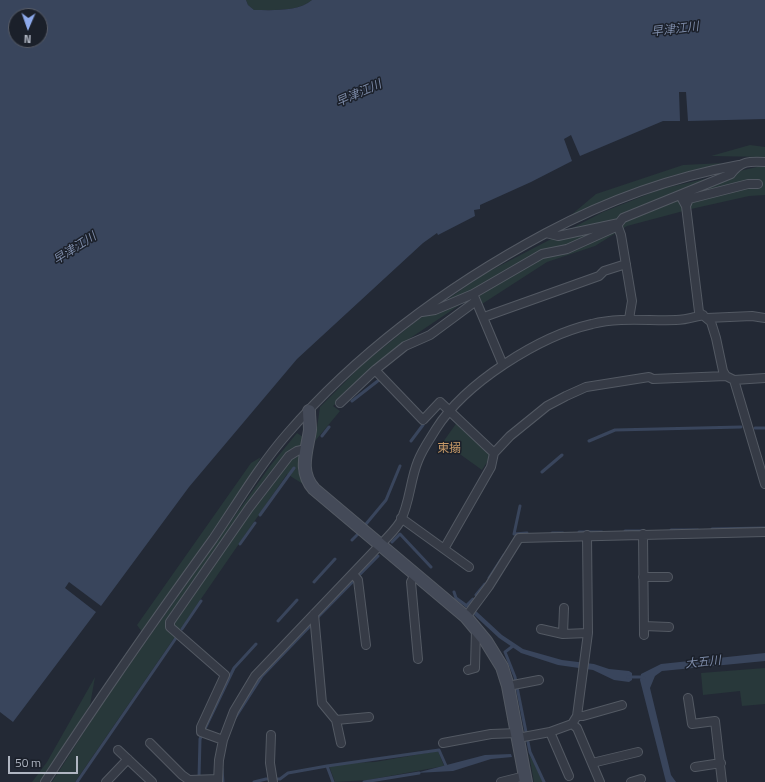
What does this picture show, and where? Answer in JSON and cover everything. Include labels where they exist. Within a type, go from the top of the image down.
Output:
[{"type":"street","points":[[45,782],[104,691],[242,498],[271,454],[309,411],[345,375],[405,322],[465,280],[510,252],[546,233],[596,210],[663,184],[708,170],[739,165],[752,161],[765,162]]},
{"type":"street","points":[[340,403],[375,370],[405,346],[430,335],[475,298],[542,254],[567,249],[618,225],[622,218],[731,174],[739,165]]},
{"type":"street","points":[[686,206],[689,199],[748,184],[758,184]]},
{"type":"street","points":[[680,195],[686,206],[699,312],[711,322],[723,371],[726,376]]},
{"type":"street","points":[[546,233],[558,236],[618,225]]},
{"type":"street","points":[[618,225],[632,301],[629,319]]},
{"type":"street","points":[[484,317],[599,276],[604,271],[626,264]]},
{"type":"street","points":[[419,312],[435,310],[475,298]]},
{"type":"street","points":[[475,298],[484,317],[484,323],[503,365]]},
{"type":"street","points":[[150,743],[189,780],[218,781],[222,740],[234,711],[255,676],[314,614],[355,577],[401,518],[418,460],[437,427],[463,397],[503,365],[529,349],[563,333],[592,324],[629,319],[678,320],[705,316],[752,316],[765,318]]},
{"type":"street","points":[[375,370],[423,420],[440,402],[494,453]]},
{"type":"street","points":[[444,549],[490,468],[494,453],[510,436],[547,406],[586,387],[649,377],[653,379],[726,376],[734,380],[765,378]]},
{"type":"street","points":[[734,380],[765,484]]},
{"type":"street","points":[[309,411],[310,428],[304,466],[308,482],[415,574],[470,612],[476,629],[515,685],[523,736],[525,779],[501,782]]},
{"type":"street","points":[[222,740],[203,733],[200,727],[225,676],[170,627],[170,622],[249,508],[289,456],[297,450],[306,449]]},
{"type":"street","points":[[401,518],[469,567]]},
{"type":"street","points":[[470,612],[489,586],[519,538],[765,532]]},
{"type":"street","points":[[643,534],[644,635]]},
{"type":"street","points":[[443,743],[491,734],[523,736],[550,732],[572,724],[577,716],[588,633],[587,536]]},
{"type":"street","points":[[415,574],[411,582],[418,659]]},
{"type":"street","points":[[355,577],[366,646]]},
{"type":"street","points":[[643,577],[668,577]]},
{"type":"street","points":[[563,634],[564,608]]},
{"type":"street","points":[[314,614],[322,703],[336,720],[341,743]]},
{"type":"street","points":[[644,626],[669,627]]},
{"type":"street","points":[[468,670],[475,668],[476,629]]},
{"type":"street","points":[[541,629],[563,634],[588,633]]},
{"type":"street","points":[[515,685],[539,680]]},
{"type":"street","points":[[688,698],[692,724],[715,722],[722,782]]},
{"type":"street","points":[[577,716],[583,716],[622,705]]},
{"type":"street","points":[[336,720],[369,717]]},
{"type":"street","points":[[572,724],[577,728],[600,782]]},
{"type":"street","points":[[550,732],[569,776]]},
{"type":"street","points":[[271,735],[270,763],[273,779]]},
{"type":"street","points":[[118,750],[152,782]]},
{"type":"street","points":[[592,763],[638,752]]},
{"type":"street","points":[[106,782],[128,759]]},
{"type":"street","points":[[696,766],[720,763]]},
{"type":"street","points":[[631,782],[641,780]]},
{"type":"shaded area","points":[[246,0],[312,0],[300,7],[284,10],[254,10],[248,5]]},
{"type":"shaded area","points":[[750,145],[765,147],[765,157],[711,156]]},
{"type":"shaded area","points":[[723,163],[671,176],[570,216],[596,194],[683,165]]},
{"type":"shaded area","points":[[761,166],[765,167],[765,195],[749,196],[691,209],[627,226],[595,246],[547,262],[482,304],[477,288],[464,302],[400,345],[333,406],[340,411],[315,441],[320,407],[363,364],[415,322],[484,274],[603,212],[661,189]]},
{"type":"shaded area","points":[[458,421],[493,453],[482,470],[443,442]]},
{"type":"shaded area","points":[[297,433],[303,437],[298,470],[303,484],[287,474],[75,782],[52,782],[104,701],[270,466]]},
{"type":"shaded area","points":[[261,457],[247,482],[142,632],[137,625],[251,463]]},
{"type":"shaded area","points":[[765,668],[765,704],[742,706],[740,691],[703,695],[701,673]]},
{"type":"shaded area","points":[[95,677],[90,705],[41,782],[32,782],[47,762]]},
{"type":"shaded area","points":[[438,751],[444,766],[368,780],[335,782],[329,766],[344,763],[375,762]]},
{"type":"shaded area","points":[[529,754],[543,782],[534,782]]},
{"type":"water","name":"早津江川","points":[[0,0],[246,0],[248,5],[254,10],[284,10],[300,7],[312,0],[765,0],[765,119],[688,121],[686,92],[679,92],[680,121],[663,121],[580,156],[571,135],[564,139],[572,161],[531,182],[480,205],[480,209],[474,210],[475,216],[438,235],[437,233],[423,243],[297,359],[189,487],[101,606],[69,582],[65,588],[96,612],[13,722],[0,712]]},
{"type":"water","points":[[476,611],[502,635],[523,649],[562,660],[594,664],[609,669],[629,671],[632,673],[632,680],[629,682],[614,680],[593,670],[558,665],[521,653],[499,638],[473,614]]},
{"type":"water","name":"大五川","points":[[765,653],[765,661],[662,671],[655,676],[650,688],[671,775],[676,782],[666,782],[640,680],[641,674],[661,664]]},
{"type":"water","points":[[511,754],[512,757],[491,759],[453,771],[416,773],[485,755]]},
{"type":"waterway","points":[[352,401],[379,380]]},
{"type":"waterway","points":[[411,441],[423,425]]},
{"type":"waterway","points":[[322,436],[329,427]]},
{"type":"waterway","points":[[589,441],[615,430],[741,427]]},
{"type":"waterway","points":[[755,428],[765,428]]},
{"type":"waterway","points":[[542,472],[562,455]]},
{"type":"waterway","points":[[366,524],[386,500],[400,466]]},
{"type":"waterway","points":[[260,515],[294,468]]},
{"type":"waterway","points":[[520,506],[514,534],[527,533]]},
{"type":"waterway","points":[[240,544],[255,523]]},
{"type":"waterway","points":[[712,529],[765,528]]},
{"type":"waterway","points":[[671,530],[698,530]]},
{"type":"waterway","points":[[625,531],[643,531]]},
{"type":"waterway","points":[[579,532],[602,532]]},
{"type":"waterway","points":[[552,533],[563,533]]},
{"type":"waterway","points":[[352,540],[358,534]]},
{"type":"waterway","points":[[392,542],[400,534],[431,567]]},
{"type":"waterway","points":[[489,578],[504,555]]},
{"type":"waterway","points":[[316,619],[378,556]]},
{"type":"waterway","points":[[314,582],[335,559]]},
{"type":"waterway","points":[[476,595],[485,584]]},
{"type":"waterway","points":[[454,592],[456,598],[471,609]]},
{"type":"waterway","points":[[466,606],[473,599]]},
{"type":"waterway","points":[[278,621],[297,600]]},
{"type":"waterway","points":[[182,629],[201,601]]},
{"type":"waterway","points":[[235,718],[262,676],[313,623]]},
{"type":"waterway","points":[[77,782],[176,638]]},
{"type":"waterway","points":[[199,778],[200,739],[234,668],[256,644]]},
{"type":"waterway","points":[[513,646],[505,652],[515,677],[530,752],[544,782]]},
{"type":"waterway","points":[[628,677],[644,678]]},
{"type":"waterway","points":[[327,766],[439,750],[447,768]]},
{"type":"waterway","points":[[254,782],[266,779],[280,779],[288,773],[327,766],[333,782]]},
{"type":"waterway","points":[[222,769],[223,782]]},
{"type":"waterway","points":[[364,782],[419,773]]},
{"type":"district","name":"東搦","points":[[449,449]]}]
